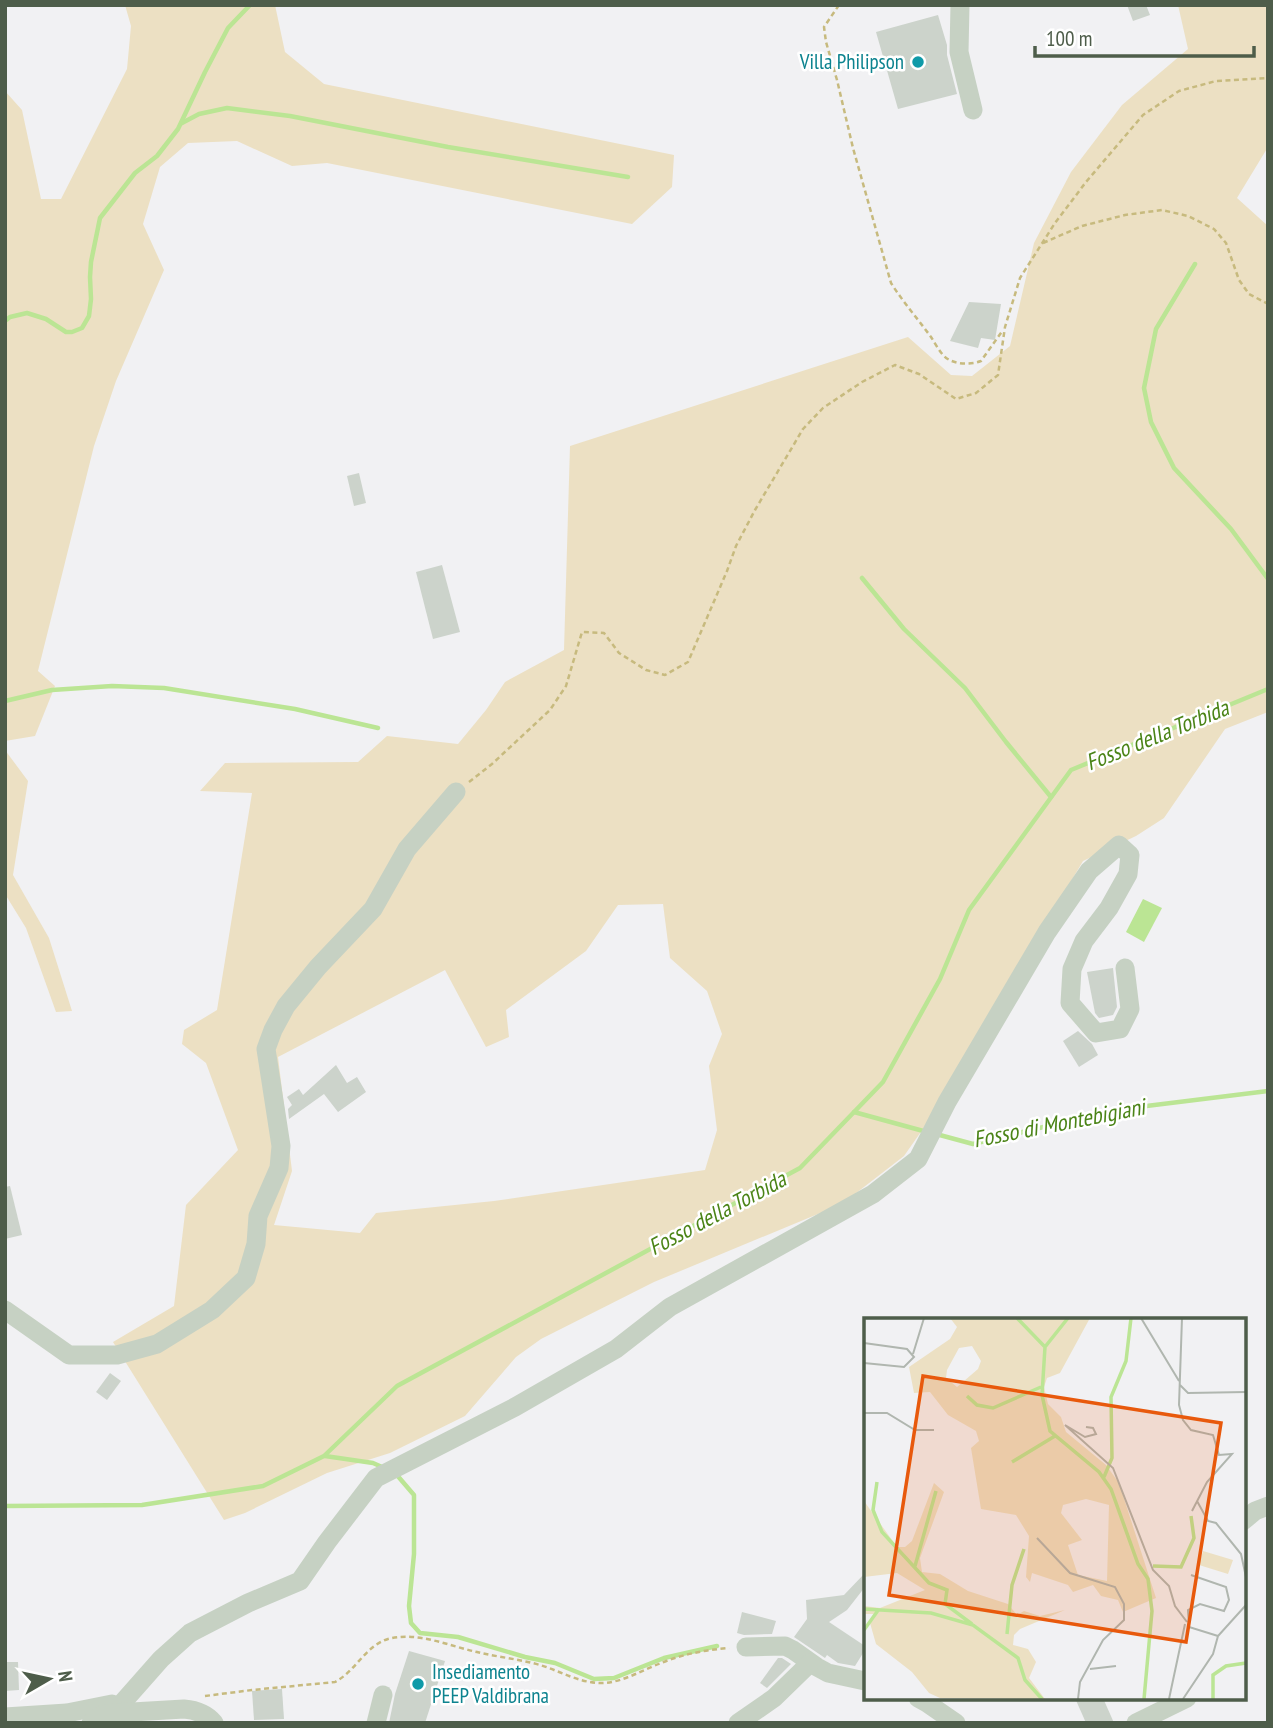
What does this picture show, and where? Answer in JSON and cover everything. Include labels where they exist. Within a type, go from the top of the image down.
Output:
[{"type":"street","points":[[960,5],[959,52],[973,110]]},
{"type":"street","points":[[5,1310],[69,1355],[117,1355],[157,1344],[212,1310],[246,1278],[256,1244],[258,1216],[279,1168],[281,1146],[266,1049],[273,1030],[286,1006],[318,967],[373,909],[407,849],[456,792]]},
{"type":"street","points":[[91,1723],[119,1707],[161,1660],[190,1633],[248,1603],[300,1581],[376,1478],[515,1407],[616,1349],[670,1307],[873,1194],[918,1158],[947,1102],[1047,932],[1089,870],[1119,845],[1130,855],[1128,874],[1109,908],[1084,941],[1072,969],[1070,1003],[1096,1033],[1120,1030],[1130,1009],[1125,968]]},
{"type":"street","points":[[1245,1519],[1255,1511],[1268,1506]]},
{"type":"street","points":[[746,1647],[785,1646],[828,1672],[864,1681]]},
{"type":"street","points":[[738,1723],[774,1698],[810,1663]]},
{"type":"street","points":[[376,1723],[383,1695]]},
{"type":"street","points":[[922,1700],[956,1723]]},
{"type":"street","points":[[1136,1723],[1184,1700]]},
{"type":"street","points":[[5,1717],[119,1707],[195,1710],[214,1723]]},
{"type":"path","points":[[839,5],[824,27],[826,42],[891,283],[944,356],[954,362],[981,361],[1005,327]]},
{"type":"path","points":[[456,792],[492,764],[550,710],[566,686],[582,632],[604,633],[619,653],[646,670],[665,675],[688,662],[736,546],[755,510],[803,429],[823,408],[862,382],[895,365],[919,374],[956,399],[976,393],[998,374],[1005,327],[1020,278],[1086,182],[1143,115],[1179,91],[1216,81],[1268,78]]},
{"type":"path","points":[[1043,243],[1082,226],[1125,215],[1162,210],[1188,216],[1214,229],[1226,243],[1239,281],[1249,294],[1268,304]]},
{"type":"path","points":[[288,1687],[335,1682],[352,1671],[374,1646],[387,1639],[402,1637],[437,1641],[540,1665],[586,1682],[605,1683],[692,1653],[746,1647]]},
{"type":"shaded area","points":[[125,5],[275,5],[285,52],[324,84],[674,155],[672,187],[632,224],[327,163],[292,166],[237,141],[188,143],[160,167],[143,224],[164,270],[116,381],[94,446],[38,671],[55,686],[35,736],[5,741],[5,91],[22,110],[41,199],[61,199],[127,69],[131,26]]},
{"type":"shaded area","points":[[1178,5],[1268,5],[1268,147],[1237,198],[1268,226],[1268,712],[1225,729],[1164,818],[1136,836],[1083,861],[932,1116],[904,1156],[842,1204],[654,1282],[541,1339],[516,1357],[465,1416],[390,1453],[327,1473],[245,1513],[224,1520],[113,1342],[174,1306],[186,1205],[238,1150],[206,1063],[182,1044],[184,1030],[217,1010],[252,793],[200,791],[225,763],[358,762],[387,736],[458,744],[505,682],[564,650],[570,446],[908,337],[951,375],[972,376],[1010,346],[1034,243],[1071,172],[1122,105],[1188,49]],"holes":[[[663,904],[670,958],[707,991],[722,1034],[709,1066],[717,1130],[705,1170],[494,1201],[376,1213],[360,1233],[274,1225],[292,1171],[278,1057],[445,970],[486,1047],[509,1037],[506,1010],[586,951],[618,905]]]},
{"type":"shaded area","points":[[5,750],[28,781],[13,875],[49,938],[72,1011],[56,1012],[26,928],[5,894]]},
{"type":"shaded area","points":[[1143,899],[1162,908],[1144,942],[1126,932]]},
{"type":"building","points":[[1127,5],[1146,5],[1150,15],[1133,21]]},
{"type":"building","name":"Villa Philipson","points":[[938,15],[957,94],[898,109],[876,32]]},
{"type":"building","points":[[969,302],[1001,304],[995,340],[981,338],[978,348],[950,341]]},
{"type":"building","points":[[359,473],[366,503],[354,506],[347,476]]},
{"type":"building","points":[[442,565],[460,632],[433,639],[416,572]]},
{"type":"building","points":[[1113,968],[1117,1007],[1113,1015],[1099,1018],[1095,1013],[1087,972]]},
{"type":"building","points":[[1078,1031],[1092,1044],[1098,1055],[1079,1067],[1063,1041]]},
{"type":"building","points":[[336,1065],[347,1083],[357,1077],[366,1092],[338,1112],[324,1094],[289,1119],[288,1109],[292,1105],[287,1097],[299,1089],[303,1095]]},
{"type":"building","points":[[10,1186],[22,1235],[5,1239],[5,1187]]},
{"type":"building","points":[[110,1373],[121,1381],[107,1400],[96,1392]]},
{"type":"building","points":[[864,1574],[864,1588],[847,1610],[829,1622],[864,1645],[864,1652],[855,1666],[838,1663],[827,1655],[825,1658],[794,1637],[807,1619],[806,1600],[844,1595]]},
{"type":"building","points":[[742,1612],[776,1621],[772,1634],[737,1633]]},
{"type":"building","name":"Insediamento PEEP Valdibrana","points":[[409,1651],[445,1661],[425,1723],[389,1723],[395,1694]]},
{"type":"building","points":[[778,1658],[791,1664],[767,1688],[760,1683]]},
{"type":"building","points":[[5,1662],[18,1662],[19,1690],[5,1691]]},
{"type":"building","points":[[282,1689],[284,1719],[254,1720],[252,1691]]},
{"type":"building","points":[[1076,1700],[1104,1700],[1114,1723],[1086,1723]]},
{"type":"waterway","points":[[5,321],[27,313],[46,319],[66,332],[82,328],[89,316],[91,262],[100,218],[135,173],[157,156],[178,129],[228,28],[250,5]]},
{"type":"waterway","points":[[182,123],[199,114],[227,108],[290,116],[448,147],[628,177]]},
{"type":"waterway","points":[[1195,264],[1156,329],[1144,388],[1151,422],[1174,468],[1231,529],[1268,579]]},
{"type":"waterway","points":[[862,578],[904,629],[965,688],[1051,797]]},
{"type":"waterway","points":[[5,701],[52,690],[112,686],[164,688],[295,709],[378,728]]},
{"type":"waterway","name":"Fosso della Torbida","points":[[5,1506],[142,1505],[263,1486],[324,1456],[397,1386],[800,1168],[883,1082],[940,979],[969,910],[1071,770],[1268,689]]},
{"type":"waterway","name":"Fosso di Montebigiani","points":[[936,1134],[973,1144],[1114,1110],[1268,1091]]},
{"type":"waterway","name":"Fosso di Montebigiani","points":[[854,1112],[927,1132]]},
{"type":"waterway","points":[[325,1456],[373,1463],[382,1467]]},
{"type":"waterway","points":[[396,1474],[414,1495],[414,1554],[409,1606],[411,1623],[420,1633],[458,1637],[555,1663],[594,1679],[614,1678],[664,1658],[717,1646]]},
{"type":"place","name":"Villa Philipson","points":[[918,62]]},
{"type":"place","name":"Insediamento PEEP Valdibrana","points":[[418,1684]]}]
